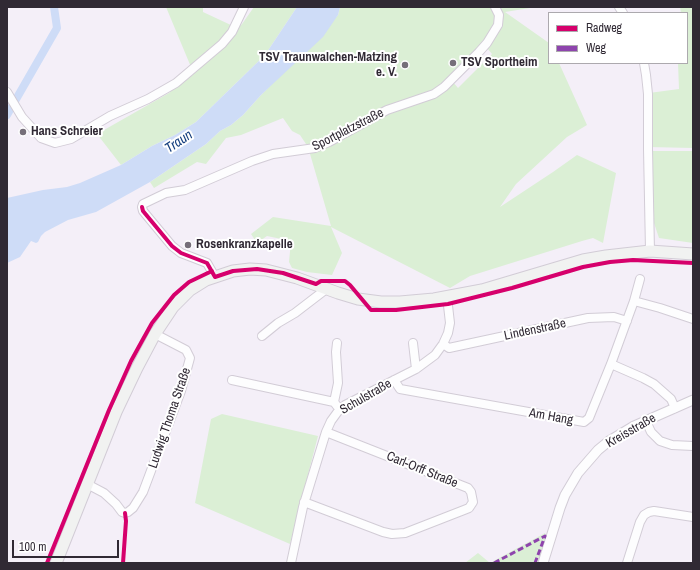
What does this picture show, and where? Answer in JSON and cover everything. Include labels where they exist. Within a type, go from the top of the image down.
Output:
[{"type":"main road","points":[[56,563],[116,412],[137,368],[155,334],[173,307],[198,285],[215,277],[242,269],[266,270],[290,275],[349,296],[381,302],[417,301],[447,297],[507,284],[583,260],[616,254],[650,251],[693,254]]},
{"type":"street","points":[[9,96],[22,117],[41,138],[55,143],[71,139],[110,116],[148,99],[176,83],[222,44],[232,32],[244,7]]},
{"type":"street","name":"Sportplatzstraße","points":[[215,277],[207,264],[181,253],[172,246],[143,212],[143,204],[166,193],[185,190],[252,161],[273,154],[315,148],[329,142],[387,110],[440,90],[479,52],[495,31],[499,20],[498,11],[495,7]]},
{"type":"street","points":[[644,64],[648,94],[650,251]]},
{"type":"street","name":"Am Hang","points":[[394,380],[400,389],[584,422],[589,418],[611,364],[634,302],[640,279]]},
{"type":"street","points":[[262,336],[325,290],[325,288]]},
{"type":"street","name":"Schulstraße","points":[[291,563],[304,502],[326,432],[331,421],[339,410],[345,405],[416,369],[435,355],[443,344],[450,323],[447,297]]},
{"type":"street","points":[[634,302],[666,309],[693,320]]},
{"type":"street","name":"Lindenstraße","points":[[443,344],[449,348],[588,318],[614,317],[627,321]]},
{"type":"street","name":"Ludwig Thoma Straße","points":[[87,484],[104,493],[122,512],[125,513],[133,508],[148,480],[181,391],[189,363],[186,350],[155,334]]},
{"type":"street","points":[[337,342],[336,352],[338,383],[334,402],[339,410]]},
{"type":"street","points":[[413,343],[416,369]]},
{"type":"street","points":[[611,364],[654,384],[671,399],[675,408]]},
{"type":"street","points":[[232,380],[334,402]]},
{"type":"street","name":"Kreisstraße","points":[[543,563],[565,495],[578,474],[598,450],[621,433],[693,400]]},
{"type":"street","points":[[646,421],[651,432],[660,441],[672,445],[693,446]]},
{"type":"street","name":"Carl-Orff Straße","points":[[304,502],[392,534],[405,533],[464,510],[469,508],[473,502],[473,495],[468,488],[326,432]]},
{"type":"street","points":[[626,563],[640,522],[644,515],[654,511],[693,517]]},
{"type":"green space","points":[[166,7],[203,7],[203,12],[233,26],[228,35],[191,67]]},
{"type":"green space","points":[[254,7],[297,7],[265,55],[196,122],[121,165],[97,134],[169,93],[242,24]]},
{"type":"green space","points":[[340,7],[536,7],[505,12],[548,42],[548,64],[559,64],[587,125],[567,137],[516,184],[500,207],[577,155],[616,173],[603,243],[593,238],[582,241],[470,276],[450,288],[331,227],[342,253],[332,275],[307,272],[292,268],[289,262],[291,241],[267,236],[257,243],[251,234],[273,217],[331,226],[308,147],[300,135],[292,131],[283,118],[241,135],[226,138],[206,164],[197,162],[154,188],[150,182],[206,144],[220,131],[231,125],[243,115],[338,15]],"holes":[[[487,48],[492,54],[458,88],[453,82]]]},
{"type":"green space","points":[[680,7],[693,7],[693,148],[648,147],[649,93],[679,89],[678,64],[688,64],[688,12],[681,12]]},
{"type":"green space","points":[[651,151],[693,151],[693,243],[659,238],[654,223],[650,221]]},
{"type":"green space","points":[[222,414],[318,436],[290,544],[195,503],[211,419]]},
{"type":"green space","points":[[545,533],[546,536],[538,563],[490,563]]},
{"type":"green space","points":[[478,553],[490,563],[465,563]]},
{"type":"water","name":"Traun","points":[[297,7],[340,7],[338,15],[323,37],[261,95],[243,115],[231,125],[220,131],[206,144],[150,182],[96,212],[68,220],[45,232],[38,242],[36,243],[31,241],[20,257],[7,263],[7,198],[43,190],[67,187],[80,183],[121,165],[196,122],[265,55]]},
{"type":"waterway","points":[[7,115],[57,28],[54,7]]},
{"type":"marked path","points":[[494,563],[545,536],[535,563]]},
{"type":"cycle path","points":[[142,207],[143,211],[172,246],[181,253],[207,263],[215,277],[233,271],[257,269],[283,273],[316,284],[321,281],[345,281],[371,310],[396,310],[448,304],[512,288],[583,267],[610,262],[633,260],[693,263]]},
{"type":"cycle path","points":[[47,563],[109,410],[131,361],[152,323],[174,295],[189,282],[212,271]]},
{"type":"cycle path","points":[[123,563],[126,521],[125,513]]},
{"type":"place","name":"TSV Sportheim","points":[[453,63]]},
{"type":"place","name":"TSV Traunwalchen-Matzing e. V.","points":[[405,65]]},
{"type":"place","name":"Hans Schreier","points":[[23,132]]},
{"type":"place","name":"Rosenkranzkapelle","points":[[188,245]]}]
